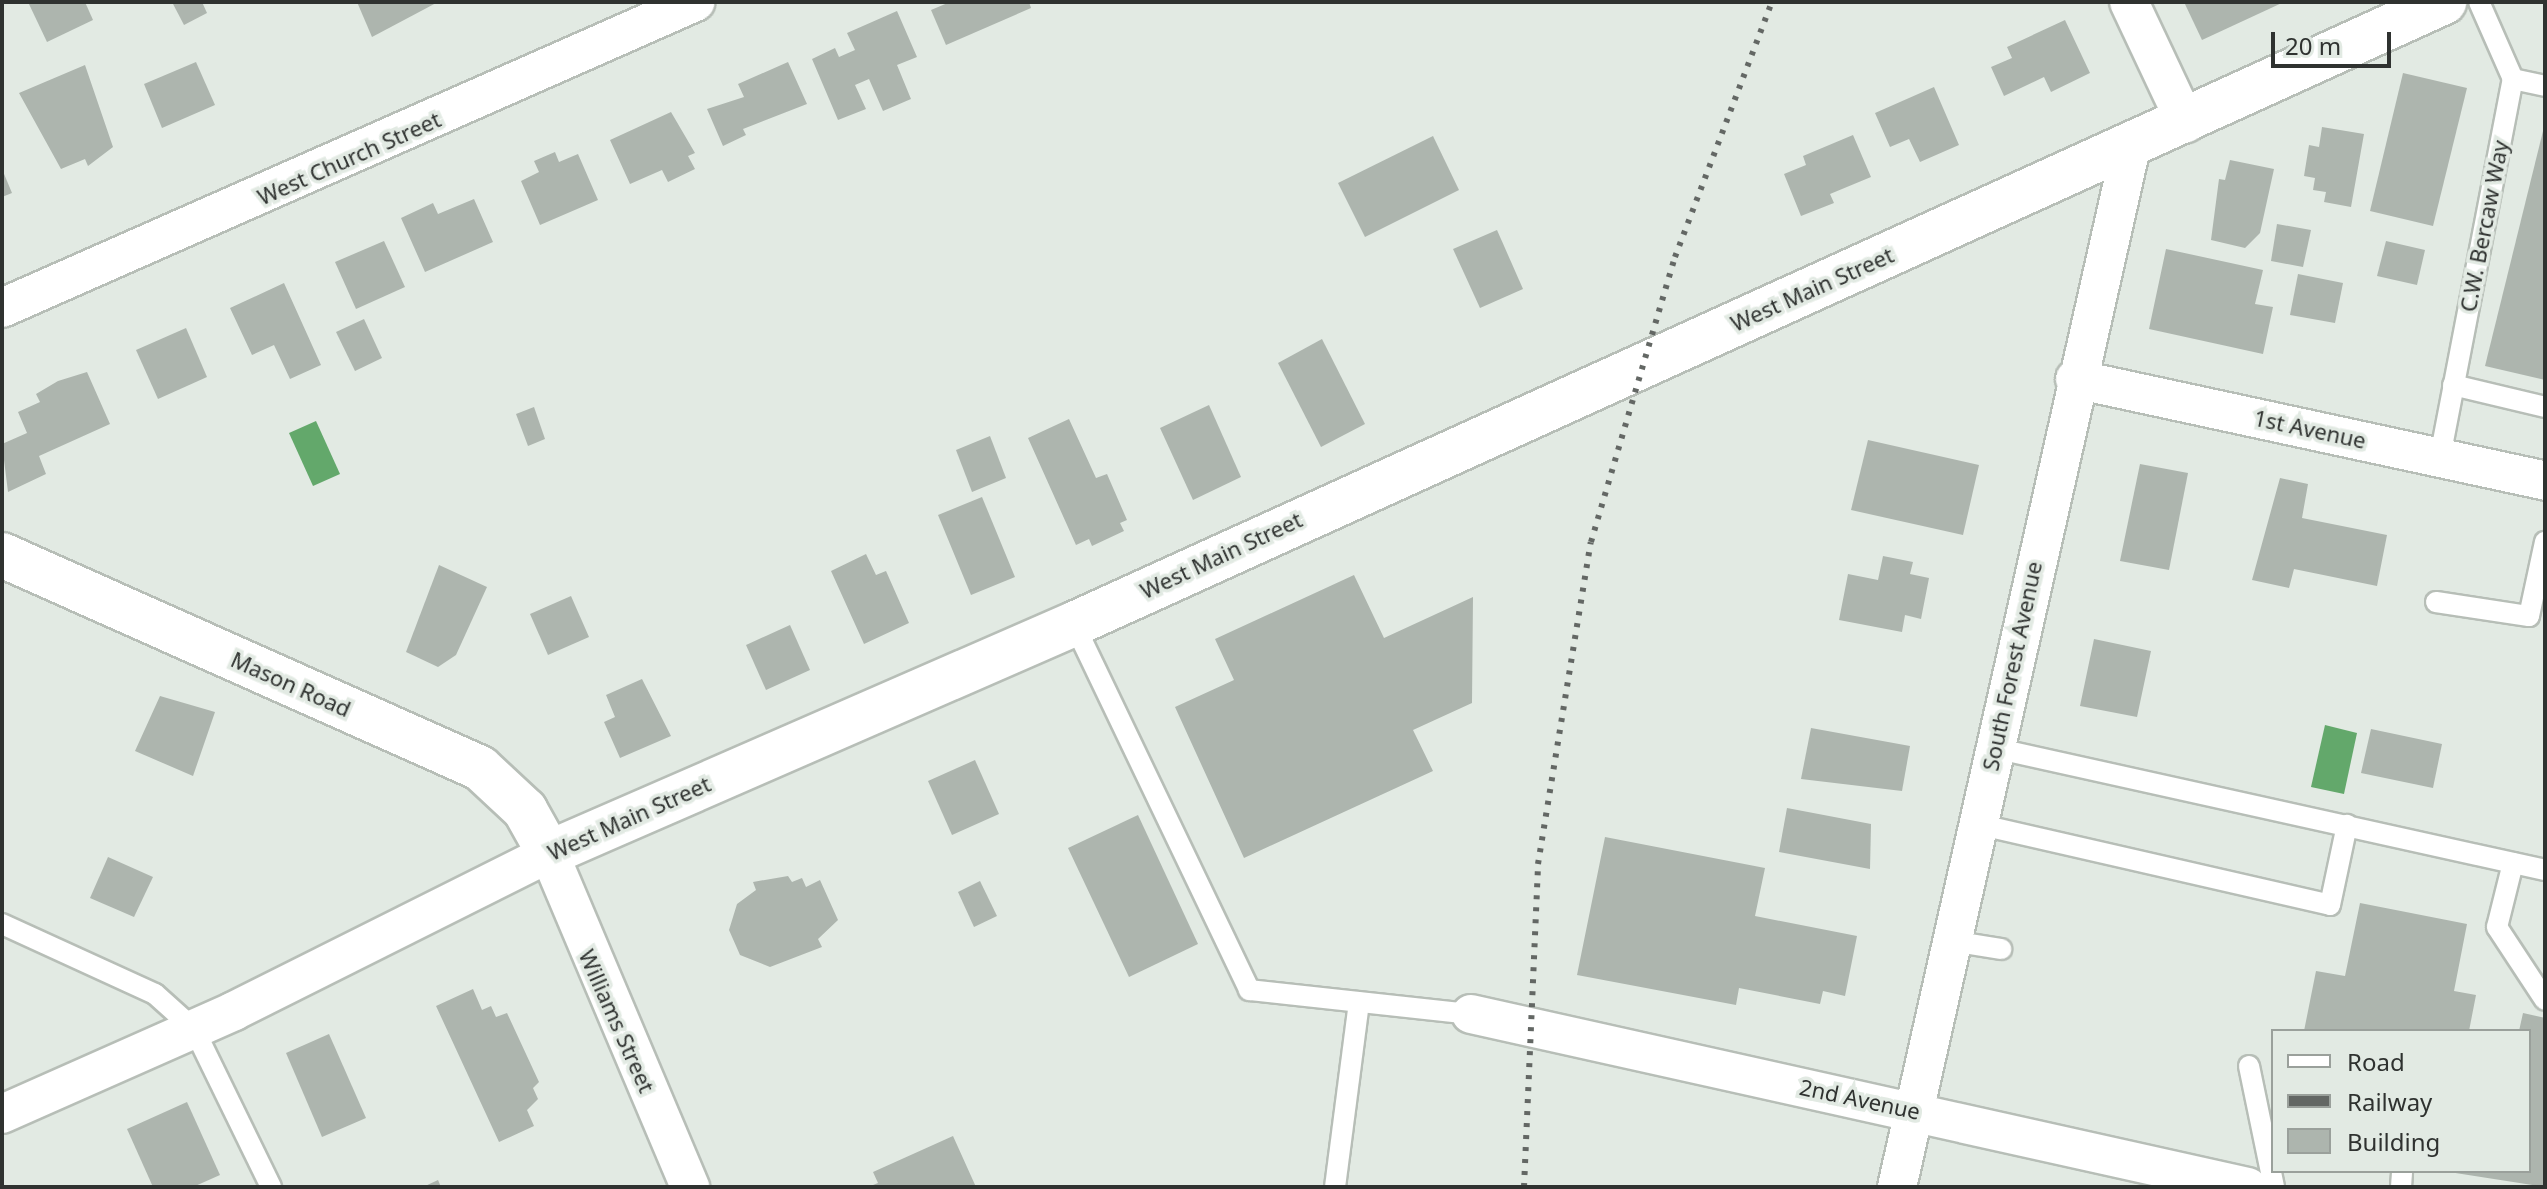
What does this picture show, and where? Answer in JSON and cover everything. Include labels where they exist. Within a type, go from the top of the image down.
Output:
[{"type":"main road","name":"West Main Street","points":[[549,853],[1074,624],[2186,123],[2444,2]]},
{"type":"main road","name":"Mason Road","points":[[2,555],[480,768],[525,810],[549,853]]},
{"type":"street","name":"West Church Street","points":[[2,308],[695,2]]},
{"type":"street","points":[[2129,2],[2186,123]]},
{"type":"street","name":"South Forest Avenue","points":[[1897,1187],[2075,379],[2131,147]]},
{"type":"street","name":"1st Avenue","points":[[2075,379],[2545,481]]},
{"type":"street","name":"West Main Street","points":[[2,1114],[194,1029],[549,853]]},
{"type":"street","name":"Williams Street","points":[[549,853],[690,1187]]},
{"type":"street","name":"2nd Avenue","points":[[1471,1014],[2248,1187]]},
{"type":"lane","points":[[2479,2],[2513,79],[2545,86]]},
{"type":"lane","name":"C.W. Bercaw Way","points":[[2440,457],[2513,79]]},
{"type":"lane","points":[[2453,385],[2545,407]]},
{"type":"lane","points":[[2436,602],[2529,616],[2545,542]]},
{"type":"lane","points":[[1074,624],[1249,990],[1471,1014]]},
{"type":"lane","points":[[1994,748],[2545,870]]},
{"type":"lane","points":[[1977,824],[2330,905],[2347,825]]},
{"type":"lane","points":[[2513,863],[2497,927],[2545,1000]]},
{"type":"lane","points":[[2,924],[155,994],[194,1029],[271,1187]]},
{"type":"lane","points":[[1951,941],[2001,949]]},
{"type":"lane","points":[[1335,1187],[1359,1003]]},
{"type":"lane","points":[[2249,1066],[2265,1108],[2271,1161]]},
{"type":"shaded area","points":[[316,421],[340,474],[313,486],[289,433]]},
{"type":"shaded area","points":[[2325,725],[2357,733],[2344,794],[2311,787]]},
{"type":"building","points":[[28,2],[85,2],[93,20],[47,42]]},
{"type":"building","points":[[172,2],[202,2],[207,13],[184,25]]},
{"type":"building","points":[[357,2],[438,2],[372,37]]},
{"type":"building","points":[[950,2],[1029,2],[1031,8],[946,45],[931,10]]},
{"type":"building","points":[[2184,2],[2284,2],[2202,40]]},
{"type":"building","points":[[897,11],[917,57],[897,65],[911,99],[883,111],[869,79],[855,85],[866,109],[838,120],[812,59],[835,48],[839,57],[855,50],[847,33]]},
{"type":"building","points":[[2065,20],[2090,73],[2051,92],[2044,77],[2004,96],[1991,67],[2012,58],[2007,47]]},
{"type":"building","points":[[196,62],[215,105],[162,128],[144,84]]},
{"type":"building","points":[[788,62],[807,104],[743,129],[746,135],[723,146],[707,109],[744,97],[738,84]]},
{"type":"building","points":[[85,65],[113,147],[88,166],[85,159],[61,169],[19,93]]},
{"type":"building","points":[[2403,73],[2467,88],[2433,226],[2370,211]]},
{"type":"building","points":[[1934,87],[1959,145],[1920,162],[1909,139],[1890,147],[1875,113]]},
{"type":"building","points":[[671,112],[695,153],[688,156],[695,169],[668,182],[662,170],[630,184],[610,140]]},
{"type":"building","points":[[2322,127],[2364,134],[2351,207],[2324,202],[2326,192],[2313,190],[2315,178],[2304,176],[2309,145],[2319,147]]},
{"type":"building","points":[[2545,127],[2545,380],[2485,366]]},
{"type":"building","points":[[1853,135],[1871,177],[1830,194],[1834,203],[1801,216],[1784,174],[1806,165],[1803,156]]},
{"type":"building","points":[[1433,136],[1459,190],[1365,237],[1338,183]]},
{"type":"building","points":[[555,152],[559,162],[578,154],[598,200],[540,225],[521,181],[539,172],[534,161]]},
{"type":"building","points":[[2230,160],[2274,169],[2260,233],[2245,248],[2211,240],[2219,179],[2225,180]]},
{"type":"building","points":[[2,169],[12,193],[2,197]]},
{"type":"building","points":[[474,199],[493,242],[425,272],[401,218],[433,203],[438,214]]},
{"type":"building","points":[[2277,224],[2311,230],[2303,267],[2271,261]]},
{"type":"building","points":[[1497,230],[1523,289],[1480,308],[1453,249]]},
{"type":"building","points":[[384,241],[405,287],[356,309],[335,262]]},
{"type":"building","points":[[2386,241],[2425,250],[2417,285],[2377,276]]},
{"type":"building","points":[[2166,249],[2263,270],[2255,304],[2273,307],[2263,354],[2149,329]]},
{"type":"building","points":[[2298,274],[2343,283],[2335,323],[2290,315]]},
{"type":"building","points":[[284,283],[321,365],[290,379],[274,345],[252,355],[230,308]]},
{"type":"building","points":[[364,319],[382,358],[355,371],[336,332]]},
{"type":"building","points":[[186,328],[207,377],[158,399],[136,350]]},
{"type":"building","points":[[1322,339],[1365,424],[1321,447],[1278,363]]},
{"type":"building","points":[[87,372],[110,424],[39,456],[46,474],[8,492],[2,444],[27,433],[18,412],[40,402],[36,394],[58,381]]},
{"type":"building","points":[[1209,405],[1241,477],[1193,500],[1160,428]]},
{"type":"building","points":[[534,407],[545,439],[528,446],[516,414]]},
{"type":"building","points":[[1069,419],[1096,478],[1107,474],[1127,520],[1120,523],[1124,531],[1092,546],[1089,539],[1076,545],[1028,438]]},
{"type":"building","points":[[990,436],[1006,478],[972,492],[956,450]]},
{"type":"building","points":[[1868,440],[1979,465],[1963,535],[1851,510]]},
{"type":"building","points":[[2140,464],[2188,473],[2169,570],[2120,561]]},
{"type":"building","points":[[2280,478],[2308,484],[2302,518],[2387,535],[2377,586],[2294,569],[2289,588],[2252,580]]},
{"type":"building","points":[[982,497],[1015,577],[971,595],[938,515]]},
{"type":"building","points":[[866,554],[876,575],[886,571],[909,623],[864,644],[831,571]]},
{"type":"building","points":[[1883,556],[1913,562],[1910,574],[1929,578],[1921,619],[1905,615],[1902,632],[1839,620],[1848,574],[1878,580]]},
{"type":"building","points":[[439,565],[487,587],[456,655],[438,667],[406,652]]},
{"type":"building","points":[[1354,575],[1384,638],[1473,597],[1472,703],[1413,730],[1433,771],[1244,858],[1175,707],[1234,680],[1215,639]]},
{"type":"building","points":[[571,596],[589,637],[548,655],[530,614]]},
{"type":"building","points":[[790,625],[810,670],[766,690],[746,645]]},
{"type":"building","points":[[2094,639],[2151,651],[2137,717],[2080,706]]},
{"type":"building","points":[[642,679],[671,736],[620,758],[604,722],[615,717],[606,695]]},
{"type":"building","points":[[160,696],[215,712],[193,776],[135,751]]},
{"type":"building","points":[[1811,728],[1910,746],[1902,791],[1801,779]]},
{"type":"building","points":[[2371,729],[2442,744],[2433,788],[2361,773]]},
{"type":"building","points":[[975,760],[999,814],[952,835],[928,781]]},
{"type":"building","points":[[1787,808],[1871,824],[1870,869],[1779,852]]},
{"type":"building","points":[[1138,815],[1198,944],[1129,977],[1068,848]]},
{"type":"building","points":[[1605,837],[1765,868],[1755,916],[1857,936],[1845,996],[1823,991],[1820,1004],[1739,988],[1736,1005],[1577,975]]},
{"type":"building","points":[[108,857],[153,877],[134,917],[90,898]]},
{"type":"building","points":[[788,876],[792,882],[802,878],[806,887],[820,880],[838,920],[818,939],[822,947],[770,967],[740,955],[729,930],[737,904],[756,890],[753,882]]},
{"type":"building","points":[[980,881],[997,916],[974,927],[958,892]]},
{"type":"building","points":[[2360,903],[2467,924],[2454,991],[2476,995],[2469,1029],[2304,1029],[2316,971],[2345,976]]},
{"type":"building","points":[[473,989],[482,1010],[491,1006],[496,1017],[507,1013],[539,1082],[533,1088],[538,1099],[527,1110],[534,1126],[499,1142],[436,1006]]},
{"type":"building","points":[[2523,1013],[2545,1018],[2545,1187],[2455,1173],[2531,1173],[2531,1029],[2519,1029]]},
{"type":"building","points":[[329,1034],[366,1118],[322,1137],[286,1053]]},
{"type":"building","points":[[187,1102],[220,1175],[193,1187],[153,1187],[127,1129]]},
{"type":"building","points":[[953,1136],[976,1187],[868,1187],[878,1183],[873,1172]]},
{"type":"building","points":[[438,1180],[441,1187],[423,1187]]},
{"type":"railway","points":[[1524,1187],[1538,864],[1591,542],[1675,257],[1772,2]]}]
